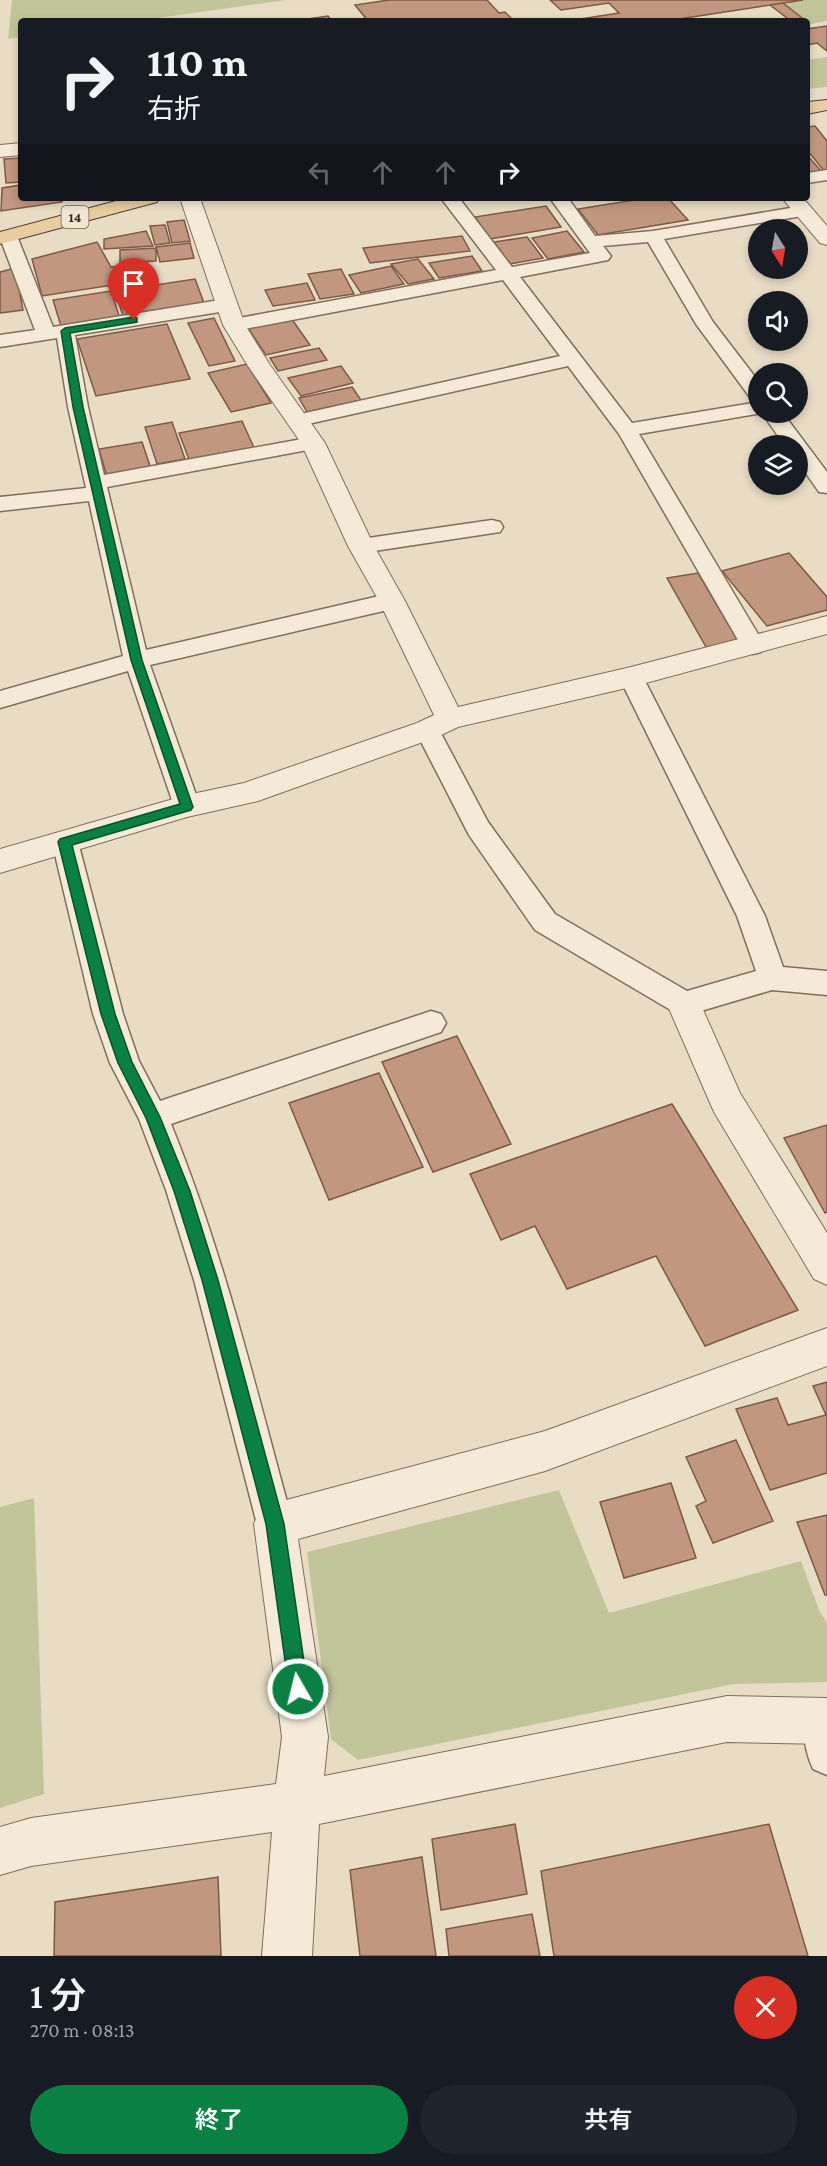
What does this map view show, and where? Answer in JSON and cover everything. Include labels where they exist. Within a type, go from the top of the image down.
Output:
[{"type":"main road","points":[[810,108],[827,105]]},
{"type":"main road","name":"14","points":[[4,237],[139,201]]},
{"type":"street","points":[[0,151],[18,149]]},
{"type":"street","points":[[191,201],[230,315],[259,366],[314,443],[361,546],[392,601],[439,725]]},
{"type":"street","points":[[797,204],[827,239]]},
{"type":"street","points":[[0,861],[187,807],[247,793],[439,725],[753,646],[827,625]]},
{"type":"street","points":[[684,1004],[726,1101],[827,1267]]},
{"type":"street","points":[[287,1956],[297,1805],[305,1737],[275,1524],[545,1451],[827,1347]]},
{"type":"street","points":[[0,1851],[31,1842],[297,1805],[727,1719],[826,1732]]},
{"type":"lane","points":[[810,178],[827,175]]},
{"type":"lane","points":[[452,201],[626,430],[753,646]]},
{"type":"lane","points":[[0,341],[56,332],[230,315],[602,256],[561,201]]},
{"type":"lane","points":[[590,242],[653,236],[797,204]]},
{"type":"lane","points":[[653,236],[705,324],[748,381]]},
{"type":"lane","points":[[4,237],[56,332],[98,488],[136,660],[187,807]]},
{"type":"lane","points":[[299,420],[572,359]]},
{"type":"lane","points":[[626,430],[748,410]]},
{"type":"lane","points":[[0,504],[98,488],[314,443]]},
{"type":"lane","points":[[808,461],[827,486]]},
{"type":"lane","points":[[361,546],[492,527]]},
{"type":"lane","points":[[0,700],[136,660],[392,601]]},
{"type":"lane","points":[[631,677],[751,916],[772,978]]},
{"type":"lane","points":[[439,725],[478,828],[545,922],[684,1004],[772,978],[827,983]]},
{"type":"lane","points":[[65,842],[108,1014],[125,1063],[153,1117],[182,1191],[210,1280],[275,1524]]},
{"type":"lane","points":[[153,1117],[431,1023]]},
{"type":"green space","points":[[12,0],[286,0],[157,18],[18,18],[18,37],[8,39]]},
{"type":"green space","points":[[801,0],[827,0],[827,21],[811,24],[810,18],[803,18],[784,3]]},
{"type":"green space","points":[[827,57],[827,87],[810,89],[810,60]]},
{"type":"green space","points":[[559,1490],[609,1613],[801,1561],[819,1610],[827,1623],[827,1682],[734,1684],[358,1760],[331,1739],[307,1552]]},
{"type":"green space","points":[[34,1498],[44,1794],[0,1808],[0,1507]]},
{"type":"building","points":[[389,0],[487,0],[499,13],[505,12],[511,18],[366,18],[355,5]]},
{"type":"building","points":[[550,0],[803,0],[686,18],[587,18],[619,13],[609,3],[561,10]]},
{"type":"building","points":[[783,3],[802,18],[787,18],[770,5]]},
{"type":"building","points":[[827,26],[827,51],[817,43],[810,44],[810,29]]},
{"type":"building","points":[[815,126],[827,141],[827,171],[825,172],[810,154],[810,127]]},
{"type":"building","points":[[18,158],[18,182],[6,183],[4,159]]},
{"type":"building","points":[[810,158],[822,172],[810,174]]},
{"type":"building","points":[[18,185],[18,201],[62,202],[1,211],[2,188]]},
{"type":"building","points":[[628,201],[671,201],[688,220],[598,235],[578,209]]},
{"type":"building","points":[[546,206],[561,227],[490,239],[475,217]]},
{"type":"building","points":[[184,220],[190,241],[172,243],[167,222]]},
{"type":"building","points":[[165,225],[170,243],[155,245],[150,226]]},
{"type":"building","points":[[146,231],[153,246],[104,249],[104,239]]},
{"type":"building","points":[[567,231],[584,252],[548,259],[532,238]]},
{"type":"building","points":[[462,236],[470,251],[370,263],[363,248]]},
{"type":"building","points":[[527,237],[543,258],[510,264],[494,242]]},
{"type":"building","points":[[97,242],[111,267],[146,263],[152,279],[42,296],[32,259]]},
{"type":"building","points":[[190,243],[194,258],[160,262],[156,247]]},
{"type":"building","points":[[156,248],[156,261],[120,263],[120,250]]},
{"type":"building","points":[[472,256],[482,271],[439,278],[429,263]]},
{"type":"building","points":[[418,259],[434,279],[408,284],[391,264]]},
{"type":"building","points":[[391,266],[404,284],[361,293],[349,275]]},
{"type":"building","points":[[15,268],[23,310],[0,313],[0,272]]},
{"type":"building","points":[[341,269],[354,294],[320,299],[308,274]]},
{"type":"building","points":[[195,279],[204,303],[123,316],[115,291]]},
{"type":"building","points":[[307,283],[315,300],[273,306],[265,290]]},
{"type":"building","points":[[111,291],[119,316],[61,326],[53,300]]},
{"type":"building","points":[[214,318],[235,361],[209,366],[188,323]]},
{"type":"building","points":[[291,318],[310,345],[266,355],[248,328]]},
{"type":"building","points":[[167,324],[190,379],[96,396],[77,339]]},
{"type":"building","points":[[319,348],[327,360],[278,371],[270,358]]},
{"type":"building","points":[[247,364],[271,403],[231,412],[208,373]]},
{"type":"building","points":[[341,366],[353,383],[301,396],[288,378]]},
{"type":"building","points":[[352,387],[361,400],[307,412],[299,398]]},
{"type":"building","points":[[242,421],[255,450],[190,462],[179,433]]},
{"type":"building","points":[[172,422],[185,459],[157,464],[145,427]]},
{"type":"building","points":[[142,442],[151,469],[107,477],[99,449]]},
{"type":"building","points":[[789,553],[827,597],[827,610],[767,626],[722,571]]},
{"type":"building","points":[[698,573],[738,641],[706,647],[667,578]]},
{"type":"building","points":[[457,1036],[511,1144],[433,1172],[382,1062]]},
{"type":"building","points":[[379,1073],[423,1167],[329,1200],[289,1103]]},
{"type":"building","points":[[672,1104],[798,1310],[705,1346],[656,1256],[567,1289],[535,1226],[501,1240],[470,1174]]},
{"type":"building","points":[[827,1125],[827,1212],[825,1213],[784,1138]]},
{"type":"building","points":[[827,1382],[827,1473],[770,1490],[736,1409],[777,1398],[788,1425],[826,1415],[813,1386]]},
{"type":"building","points":[[736,1440],[773,1521],[713,1543],[696,1506],[706,1501],[686,1457]]},
{"type":"building","points":[[671,1483],[696,1558],[624,1578],[600,1502]]},
{"type":"building","points":[[827,1515],[827,1595],[825,1595],[797,1522]]},
{"type":"building","points":[[515,1824],[527,1894],[441,1910],[432,1839]]},
{"type":"building","points":[[769,1824],[808,1956],[554,1956],[541,1871]]},
{"type":"building","points":[[422,1857],[436,1956],[360,1956],[350,1870]]},
{"type":"building","points":[[218,1877],[221,1956],[54,1956],[55,1902]]},
{"type":"building","points":[[532,1914],[540,1956],[449,1956],[446,1929]]},
{"type":"route","points":[[134,320],[65,331],[78,407],[136,660],[187,807],[65,842],[108,1014],[125,1063],[153,1117],[182,1191],[210,1280],[275,1524],[298,1689]]}]
